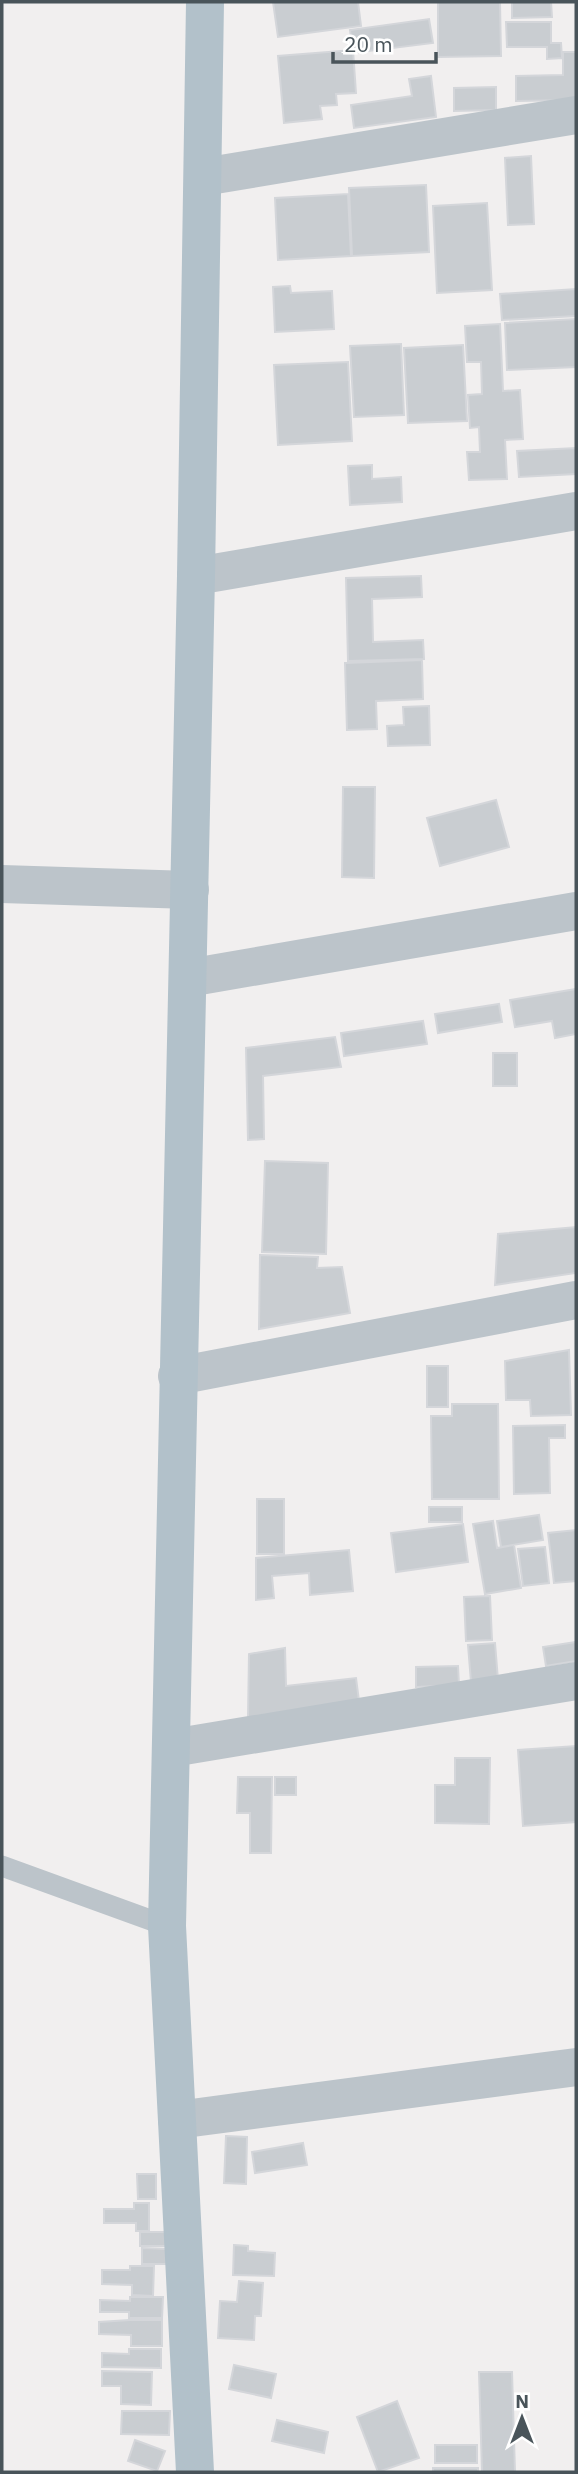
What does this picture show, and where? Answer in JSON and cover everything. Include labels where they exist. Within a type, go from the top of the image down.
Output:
[{"type":"main road","points":[[195,2472],[167,1926],[177,1376],[197,576],[205,2]]},
{"type":"street","points":[[202,177],[576,115]]},
{"type":"street","points":[[197,576],[576,510]]},
{"type":"street","points":[[2,884],[190,890]]},
{"type":"street","points":[[188,978],[576,911]]},
{"type":"street","points":[[177,1376],[576,1300]]},
{"type":"street","points":[[172,1748],[576,1681]]},
{"type":"street","points":[[177,2120],[576,2067]]},
{"type":"lane","points":[[2,1866],[167,1926]]},
{"type":"building","points":[[273,2],[358,2],[361,26],[278,37]]},
{"type":"building","points":[[438,2],[500,2],[501,56],[438,57]]},
{"type":"building","points":[[512,2],[551,2],[552,17],[512,18]]},
{"type":"building","points":[[429,19],[433,43],[353,53],[350,30]]},
{"type":"building","points":[[506,22],[551,22],[551,43],[561,43],[562,58],[547,59],[547,47],[507,47]]},
{"type":"building","points":[[353,50],[356,93],[336,94],[337,105],[320,106],[322,119],[284,123],[278,56]]},
{"type":"building","points":[[563,52],[576,52],[576,100],[516,101],[516,76],[563,75]]},
{"type":"building","points":[[431,76],[436,117],[354,128],[351,105],[412,96],[409,79]]},
{"type":"building","points":[[496,87],[496,110],[454,111],[454,88]]},
{"type":"building","points":[[531,156],[534,224],[508,225],[505,158]]},
{"type":"building","points":[[426,185],[429,252],[352,256],[349,188]]},
{"type":"building","points":[[348,194],[351,256],[278,260],[275,198]]},
{"type":"building","points":[[487,203],[492,290],[437,293],[433,206]]},
{"type":"building","points":[[290,286],[291,293],[332,291],[334,329],[275,332],[273,287]]},
{"type":"building","points":[[576,289],[576,316],[502,320],[500,294]]},
{"type":"building","points":[[576,319],[576,367],[507,370],[505,323]]},
{"type":"building","points":[[500,324],[503,391],[520,390],[523,439],[505,440],[507,479],[469,480],[467,452],[480,452],[479,427],[470,428],[468,395],[482,394],[481,362],[467,362],[465,326]]},
{"type":"building","points":[[401,344],[404,415],[354,417],[350,346]]},
{"type":"building","points":[[463,345],[467,421],[408,423],[404,348]]},
{"type":"building","points":[[348,362],[352,441],[278,445],[274,365]]},
{"type":"building","points":[[576,448],[576,474],[519,477],[517,451]]},
{"type":"building","points":[[372,465],[372,479],[401,477],[402,502],[350,505],[348,466]]},
{"type":"building","points":[[421,576],[422,597],[372,599],[373,642],[423,640],[424,659],[348,661],[346,578]]},
{"type":"building","points":[[422,660],[423,699],[376,701],[377,729],[347,730],[345,663]]},
{"type":"building","points":[[429,706],[430,745],[388,746],[387,726],[404,725],[403,707]]},
{"type":"building","points":[[343,787],[375,787],[374,878],[342,877]]},
{"type":"building","points":[[496,800],[509,847],[440,866],[427,818]]},
{"type":"building","points":[[576,989],[576,1034],[555,1038],[552,1021],[515,1027],[510,1000]]},
{"type":"building","points":[[499,1004],[502,1022],[438,1033],[435,1014]]},
{"type":"building","points":[[423,1021],[427,1044],[344,1056],[341,1033]]},
{"type":"building","points":[[335,1037],[341,1067],[263,1076],[264,1139],[248,1140],[246,1048]]},
{"type":"building","points":[[493,1053],[517,1053],[517,1086],[493,1086]]},
{"type":"building","points":[[265,1161],[328,1163],[326,1254],[262,1252]]},
{"type":"building","points":[[576,1227],[576,1273],[495,1285],[498,1234]]},
{"type":"building","points":[[260,1255],[318,1257],[317,1268],[342,1267],[350,1313],[259,1329]]},
{"type":"building","points":[[569,1350],[571,1415],[531,1416],[530,1400],[506,1400],[505,1361]]},
{"type":"building","points":[[427,1366],[448,1366],[448,1407],[427,1407]]},
{"type":"building","points":[[452,1404],[498,1404],[499,1499],[432,1499],[431,1416],[452,1416]]},
{"type":"building","points":[[565,1425],[565,1438],[549,1438],[550,1493],[514,1494],[513,1426]]},
{"type":"building","points":[[257,1499],[284,1499],[284,1554],[257,1554]]},
{"type":"building","points":[[429,1507],[462,1507],[462,1522],[429,1522]]},
{"type":"building","points":[[539,1515],[543,1540],[501,1547],[497,1521]]},
{"type":"building","points":[[493,1521],[497,1548],[514,1545],[521,1588],[485,1594],[473,1524]]},
{"type":"building","points":[[463,1524],[468,1562],[396,1572],[391,1533]]},
{"type":"building","points":[[576,1530],[576,1581],[554,1583],[548,1533]]},
{"type":"building","points":[[545,1547],[549,1583],[523,1586],[518,1549]]},
{"type":"building","points":[[349,1550],[353,1591],[310,1595],[309,1573],[272,1576],[274,1598],[256,1600],[256,1558]]},
{"type":"building","points":[[490,1596],[492,1640],[466,1641],[464,1597]]},
{"type":"building","points":[[576,1642],[576,1661],[546,1666],[543,1647]]},
{"type":"building","points":[[495,1643],[498,1680],[471,1682],[468,1645]]},
{"type":"building","points":[[285,1648],[286,1686],[356,1678],[359,1701],[248,1718],[249,1654]]},
{"type":"building","points":[[458,1666],[459,1685],[416,1687],[416,1667]]},
{"type":"building","points":[[576,1746],[576,1822],[523,1826],[518,1750]]},
{"type":"building","points":[[455,1758],[490,1758],[489,1824],[435,1823],[435,1785],[455,1785]]},
{"type":"building","points":[[238,1777],[272,1777],[271,1853],[250,1853],[250,1813],[237,1813]]},
{"type":"building","points":[[275,1777],[296,1777],[296,1795],[275,1795]]},
{"type":"building","points":[[226,2136],[247,2137],[246,2184],[224,2183]]},
{"type":"building","points":[[303,2143],[307,2165],[255,2173],[252,2152]]},
{"type":"building","points":[[137,2174],[156,2174],[156,2199],[138,2199]]},
{"type":"building","points":[[134,2203],[149,2203],[149,2231],[136,2231],[136,2223],[104,2223],[104,2209],[134,2209]]},
{"type":"building","points":[[140,2232],[168,2232],[169,2246],[140,2246]]},
{"type":"building","points":[[234,2245],[248,2246],[248,2251],[275,2253],[274,2276],[233,2275]]},
{"type":"building","points":[[142,2248],[168,2249],[168,2264],[142,2264]]},
{"type":"building","points":[[130,2266],[154,2266],[153,2296],[132,2295],[132,2285],[102,2284],[102,2270],[130,2270]]},
{"type":"building","points":[[239,2281],[263,2283],[261,2316],[255,2316],[254,2340],[218,2338],[220,2301],[237,2302]]},
{"type":"building","points":[[130,2297],[163,2297],[162,2318],[129,2318],[129,2312],[100,2312],[100,2300],[130,2301]]},
{"type":"building","points":[[162,2320],[162,2346],[131,2346],[131,2335],[99,2334],[99,2322]]},
{"type":"building","points":[[129,2349],[161,2349],[161,2368],[102,2367],[102,2353],[129,2354]]},
{"type":"building","points":[[234,2365],[276,2374],[271,2398],[229,2389]]},
{"type":"building","points":[[102,2371],[152,2372],[151,2405],[121,2404],[121,2386],[102,2386]]},
{"type":"building","points":[[479,2372],[512,2372],[515,2472],[482,2472]]},
{"type":"building","points":[[397,2401],[419,2458],[378,2472],[357,2417]]},
{"type":"building","points":[[122,2411],[170,2411],[169,2435],[121,2434]]},
{"type":"building","points":[[277,2420],[328,2432],[324,2453],[272,2441]]},
{"type":"building","points":[[135,2440],[165,2451],[157,2471],[128,2461]]},
{"type":"building","points":[[435,2445],[477,2445],[477,2463],[435,2463]]},
{"type":"building","points":[[433,2468],[478,2468],[478,2472],[433,2472]]}]
